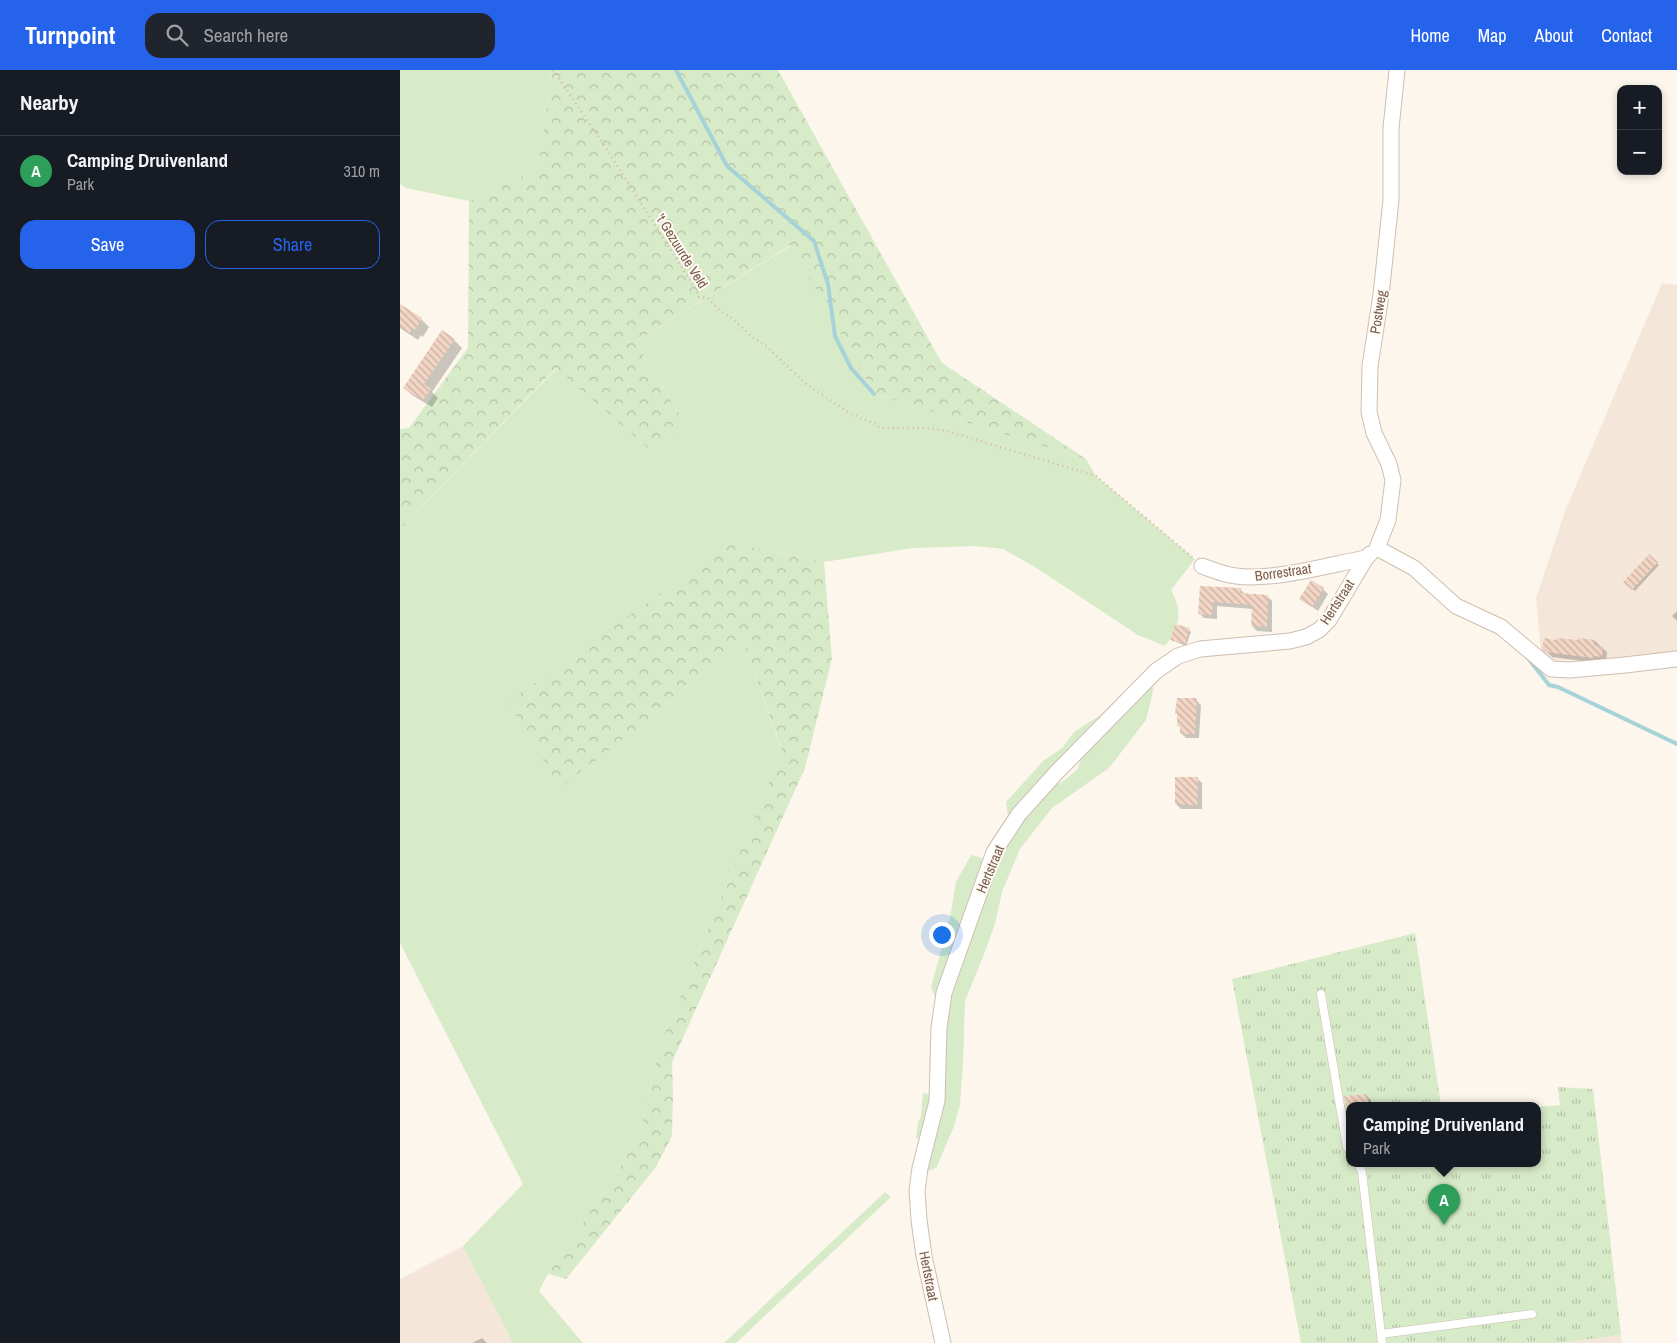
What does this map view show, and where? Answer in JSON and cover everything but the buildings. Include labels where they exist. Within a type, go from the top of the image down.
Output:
[{"type":"street","name":"Postweg","points":[[1372,553],[1388,520],[1393,480],[1389,464],[1374,433],[1370,412],[1370,366],[1381,295],[1391,200],[1391,128],[1397,70]]},
{"type":"street","name":"Borrestraat","points":[[1202,566],[1234,576],[1253,578],[1274,576],[1372,553]]},
{"type":"street","points":[[1372,553],[1414,568],[1456,606],[1501,627],[1552,669],[1588,668],[1677,659]]},
{"type":"street","name":"Hertstraat","points":[[943,1343],[924,1256],[917,1191],[920,1168],[931,1132],[937,1101],[938,1028],[944,993],[994,852],[1019,814],[1056,773],[1156,671],[1178,656],[1200,649],[1290,641],[1306,637],[1319,630],[1329,620],[1372,553]]},
{"type":"lane","points":[[1321,994],[1346,1136]]},
{"type":"lane","points":[[1360,1167],[1362,1172],[1382,1343]]},
{"type":"lane","points":[[1381,1334],[1532,1314]]},
{"type":"path","name":"'t Gezuurde Veld","points":[[553,70],[604,145],[697,291],[698,297],[708,298],[719,310],[766,346],[806,384],[851,414],[880,428],[887,430],[928,428],[947,430],[1096,476],[1202,566]]},
{"type":"shaded area","points":[[1662,283],[1677,285],[1677,652],[1626,662],[1553,660],[1541,651],[1536,598],[1565,511]]},
{"type":"shaded area","points":[[463,1246],[513,1343],[400,1343],[400,1279]]},
{"type":"shaded area","points":[[1621,1335],[1622,1343],[1559,1343]]},
{"type":"green space","points":[[400,70],[552,70],[538,170],[469,201],[406,188],[400,184]]},
{"type":"green space","points":[[552,70],[778,70],[942,363],[1086,459],[874,394],[791,245],[635,342],[687,427],[655,454],[556,368],[400,529],[400,429],[409,428],[468,348],[469,201],[538,169]]},
{"type":"green space","points":[[792,245],[874,394],[1086,459],[1096,476],[1195,559],[1171,590],[1177,605],[1178,619],[1174,632],[1165,646],[1138,635],[1035,567],[1003,549],[976,546],[913,548],[824,562],[734,544],[664,707],[742,637],[782,752],[659,1047],[644,1118],[625,1160],[548,1274],[539,1291],[583,1343],[513,1343],[463,1246],[523,1184],[400,943],[400,529],[557,368],[655,453],[687,427],[635,342]]},
{"type":"green space","points":[[730,543],[824,562],[832,658],[805,768],[672,1062],[672,1136],[656,1167],[566,1279],[548,1274],[625,1160],[644,1118],[659,1047],[782,751],[742,637],[664,707],[560,788],[508,702]]},
{"type":"green space","points":[[1154,687],[1146,720],[1109,768],[1052,808],[1020,849],[1002,892],[995,924],[965,1001],[960,1105],[953,1129],[936,1168],[925,1172],[944,1011],[993,864],[1023,819],[1053,785],[1062,782],[1077,770],[1085,748],[1143,692]]},
{"type":"green space","points":[[1106,713],[1009,821],[1006,802],[1043,761],[1062,748],[1074,732]]},
{"type":"green space","points":[[971,855],[982,858],[981,870],[938,997],[935,996],[931,987],[950,918],[956,882]]},
{"type":"green space","points":[[1415,933],[1440,1102],[1346,1102],[1346,1167],[1541,1167],[1541,1107],[1560,1105],[1558,1087],[1593,1089],[1621,1335],[1559,1343],[1301,1343],[1232,979]]},
{"type":"green space","points":[[923,1093],[932,1095],[925,1139],[916,1138],[918,1122],[921,1116]]},
{"type":"green space","points":[[885,1192],[891,1197],[736,1343],[724,1343]]},
{"type":"waterway","points":[[676,70],[727,166],[814,241],[828,284],[835,336],[851,368],[874,394]]},
{"type":"waterway","points":[[1528,658],[1549,685],[1558,687],[1677,744]]},
{"type":"place","name":"Camping Druivenland","points":[[1444,1225]]}]
